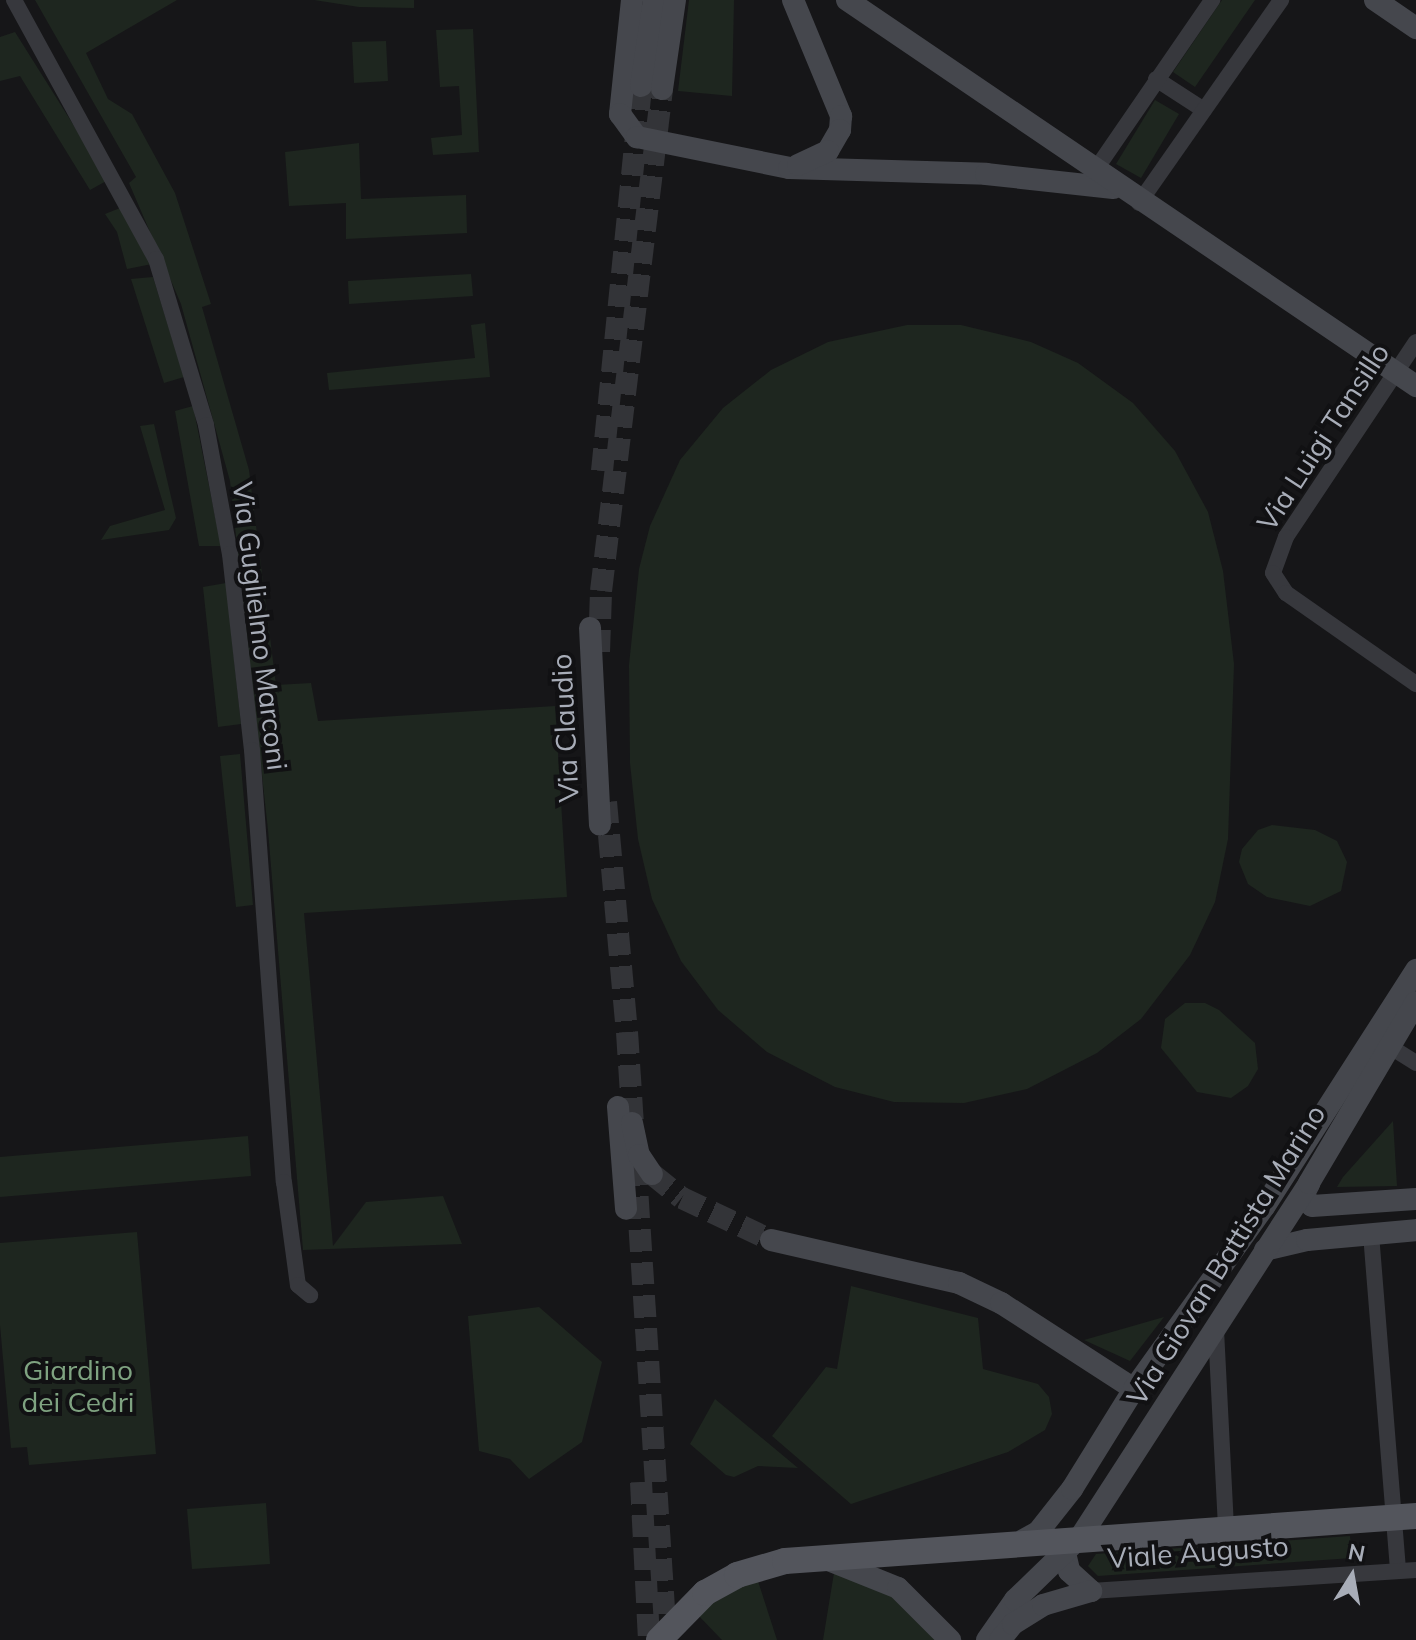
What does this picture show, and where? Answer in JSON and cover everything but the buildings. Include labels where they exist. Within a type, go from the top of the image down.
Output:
[{"type":"main road","points":[[632,0],[620,100],[624,127],[637,137],[789,168],[986,174],[1118,189]]},
{"type":"main road","points":[[654,0],[652,87],[675,0]]},
{"type":"main road","points":[[789,168],[828,151],[840,130],[841,116],[793,0]]},
{"type":"main road","points":[[847,0],[1118,189],[1416,386]]},
{"type":"main road","points":[[1375,0],[1416,28]]},
{"type":"main road","name":"Via Claudio","points":[[590,628],[600,825]]},
{"type":"main road","name":"Via Giovan Battista Marino","points":[[1018,1543],[1038,1532],[1072,1489],[1134,1389],[1264,1207],[1416,970]]},
{"type":"main road","name":"Via Giovan Battista Marino","points":[[1069,1542],[1103,1504],[1265,1250],[1311,1195],[1389,1046],[1416,1002]]},
{"type":"main road","points":[[626,1209],[625,1115],[639,1155],[652,1174]]},
{"type":"main road","points":[[1311,1195],[1416,1199]]},
{"type":"main road","points":[[1265,1250],[1307,1240],[1416,1230]]},
{"type":"main road","points":[[771,1240],[959,1283],[1001,1303],[1134,1389]]},
{"type":"main road","name":"Via Giovan Battista Marino","points":[[1069,1542],[1072,1489]]},
{"type":"main road","points":[[1103,1504],[1106,1521],[1130,1533]]},
{"type":"main road","name":"Viale Augusto","points":[[659,1640],[690,1606],[721,1584],[762,1566],[803,1558],[1069,1542],[1130,1533],[1405,1516]]},
{"type":"main road","points":[[987,1640],[1028,1586],[1069,1542]]},
{"type":"main road","points":[[1069,1542],[1069,1571],[1091,1591]]},
{"type":"main road","points":[[1018,1543],[1032,1558],[1028,1586]]},
{"type":"main road","points":[[803,1558],[842,1563],[885,1580],[930,1614],[950,1640]]},
{"type":"main road","name":"Viale Augusto","points":[[1000,1640],[1013,1624],[1043,1605],[1091,1591]]},
{"type":"street","name":"Via Guglielmo Marconi","points":[[14,0],[156,259],[206,425],[230,554],[252,750],[284,1182],[298,1285],[310,1295]]},
{"type":"street","points":[[1094,172],[1212,0]]},
{"type":"street","points":[[1139,203],[1281,0]]},
{"type":"street","points":[[1156,79],[1204,110]]},
{"type":"street","name":"Via Luigi Tansillo","points":[[1416,342],[1275,561],[1273,573],[1286,593],[1416,684]]},
{"type":"street","points":[[1389,1046],[1416,1063]]},
{"type":"street","points":[[1371,1234],[1405,1516],[1398,1571]]},
{"type":"street","points":[[1216,1330],[1226,1528]]},
{"type":"street","name":"Viale Augusto","points":[[1091,1591],[1416,1570]]},
{"type":"green space","points":[[35,0],[177,0],[86,53],[108,99],[132,114],[175,193],[211,304],[202,307],[249,470],[276,685],[311,683],[318,721],[555,706],[567,897],[304,913],[333,1246],[366,1202],[443,1196],[462,1244],[303,1250],[268,830],[230,481],[181,304],[129,183],[136,177]]},
{"type":"green space","points":[[314,0],[414,0],[414,8],[359,7]]},
{"type":"green space","points":[[689,0],[734,0],[732,96],[678,91]]},
{"type":"green space","points":[[1222,0],[1255,0],[1195,87],[1173,72]]},
{"type":"green space","points":[[473,29],[479,152],[433,155],[431,138],[462,135],[459,86],[440,87],[436,30]]},
{"type":"green space","points":[[15,32],[108,180],[90,190],[20,76],[0,81],[0,37]]},
{"type":"green space","points":[[386,41],[388,81],[354,83],[352,42]]},
{"type":"green space","points":[[1155,100],[1179,114],[1141,178],[1116,164]]},
{"type":"green space","points":[[359,143],[361,199],[466,195],[467,233],[346,239],[346,203],[289,206],[285,152]]},
{"type":"green space","points":[[120,208],[152,264],[127,269],[117,232],[105,214]]},
{"type":"green space","points":[[471,274],[473,296],[349,304],[348,281]]},
{"type":"green space","points":[[153,277],[184,377],[164,383],[131,279]]},
{"type":"green space","points":[[485,323],[490,377],[329,390],[327,373],[475,358],[471,325]]},
{"type":"green space","points":[[907,325],[961,325],[1031,342],[1078,363],[1133,403],[1175,451],[1208,512],[1223,571],[1234,664],[1228,839],[1215,902],[1190,955],[1141,1019],[1097,1053],[1027,1089],[964,1103],[894,1102],[835,1087],[767,1052],[718,1010],[681,961],[652,899],[638,839],[630,763],[629,665],[639,569],[650,526],[680,460],[723,408],[771,370],[828,342]]},
{"type":"green space","points":[[193,406],[221,546],[199,546],[175,411]]},
{"type":"green space","points":[[154,424],[176,518],[169,530],[101,540],[110,526],[165,510],[140,426]]},
{"type":"green space","points":[[226,583],[241,724],[218,727],[203,587]]},
{"type":"green space","points":[[240,754],[253,905],[236,907],[220,756]]},
{"type":"green space","points":[[1272,825],[1315,830],[1337,841],[1347,862],[1341,891],[1310,906],[1267,897],[1248,884],[1239,862],[1242,849],[1258,830]]},
{"type":"green space","points":[[1185,1003],[1205,1003],[1219,1010],[1255,1043],[1258,1069],[1248,1086],[1231,1098],[1197,1092],[1161,1048],[1165,1019]]},
{"type":"green space","points":[[1393,1121],[1397,1186],[1337,1187],[1343,1177]]},
{"type":"green space","points":[[248,1136],[251,1176],[0,1197],[0,1157]]},
{"type":"green space","name":"Giardino dei Cedri","points":[[137,1232],[156,1454],[29,1465],[27,1447],[11,1448],[0,1325],[0,1243]]},
{"type":"green space","points":[[851,1286],[978,1318],[983,1369],[1038,1384],[1049,1397],[1052,1414],[1045,1430],[1008,1452],[851,1504],[772,1436],[826,1367],[837,1369]]},
{"type":"green space","points":[[539,1307],[602,1362],[582,1442],[529,1479],[510,1459],[479,1451],[468,1316]]},
{"type":"green space","points":[[1164,1317],[1130,1361],[1084,1340]]},
{"type":"green space","points":[[715,1399],[798,1468],[758,1466],[734,1477],[726,1475],[690,1444]]},
{"type":"green space","points":[[266,1503],[270,1564],[192,1569],[187,1509]]},
{"type":"green space","points":[[1350,1536],[1352,1558],[1098,1576],[1088,1566],[1096,1554]]},
{"type":"green space","points":[[834,1573],[888,1593],[938,1640],[823,1640]]},
{"type":"green space","points":[[757,1578],[777,1640],[722,1640],[696,1613]]},
{"type":"tunnel","points":[[602,471],[641,86]]},
{"type":"tunnel","points":[[599,652],[601,591],[662,89]]},
{"type":"tunnel","points":[[606,802],[627,1032],[666,1640]]},
{"type":"tunnel","points":[[652,1174],[682,1198],[771,1240]]},
{"type":"tunnel","points":[[641,1482],[649,1640]]}]
